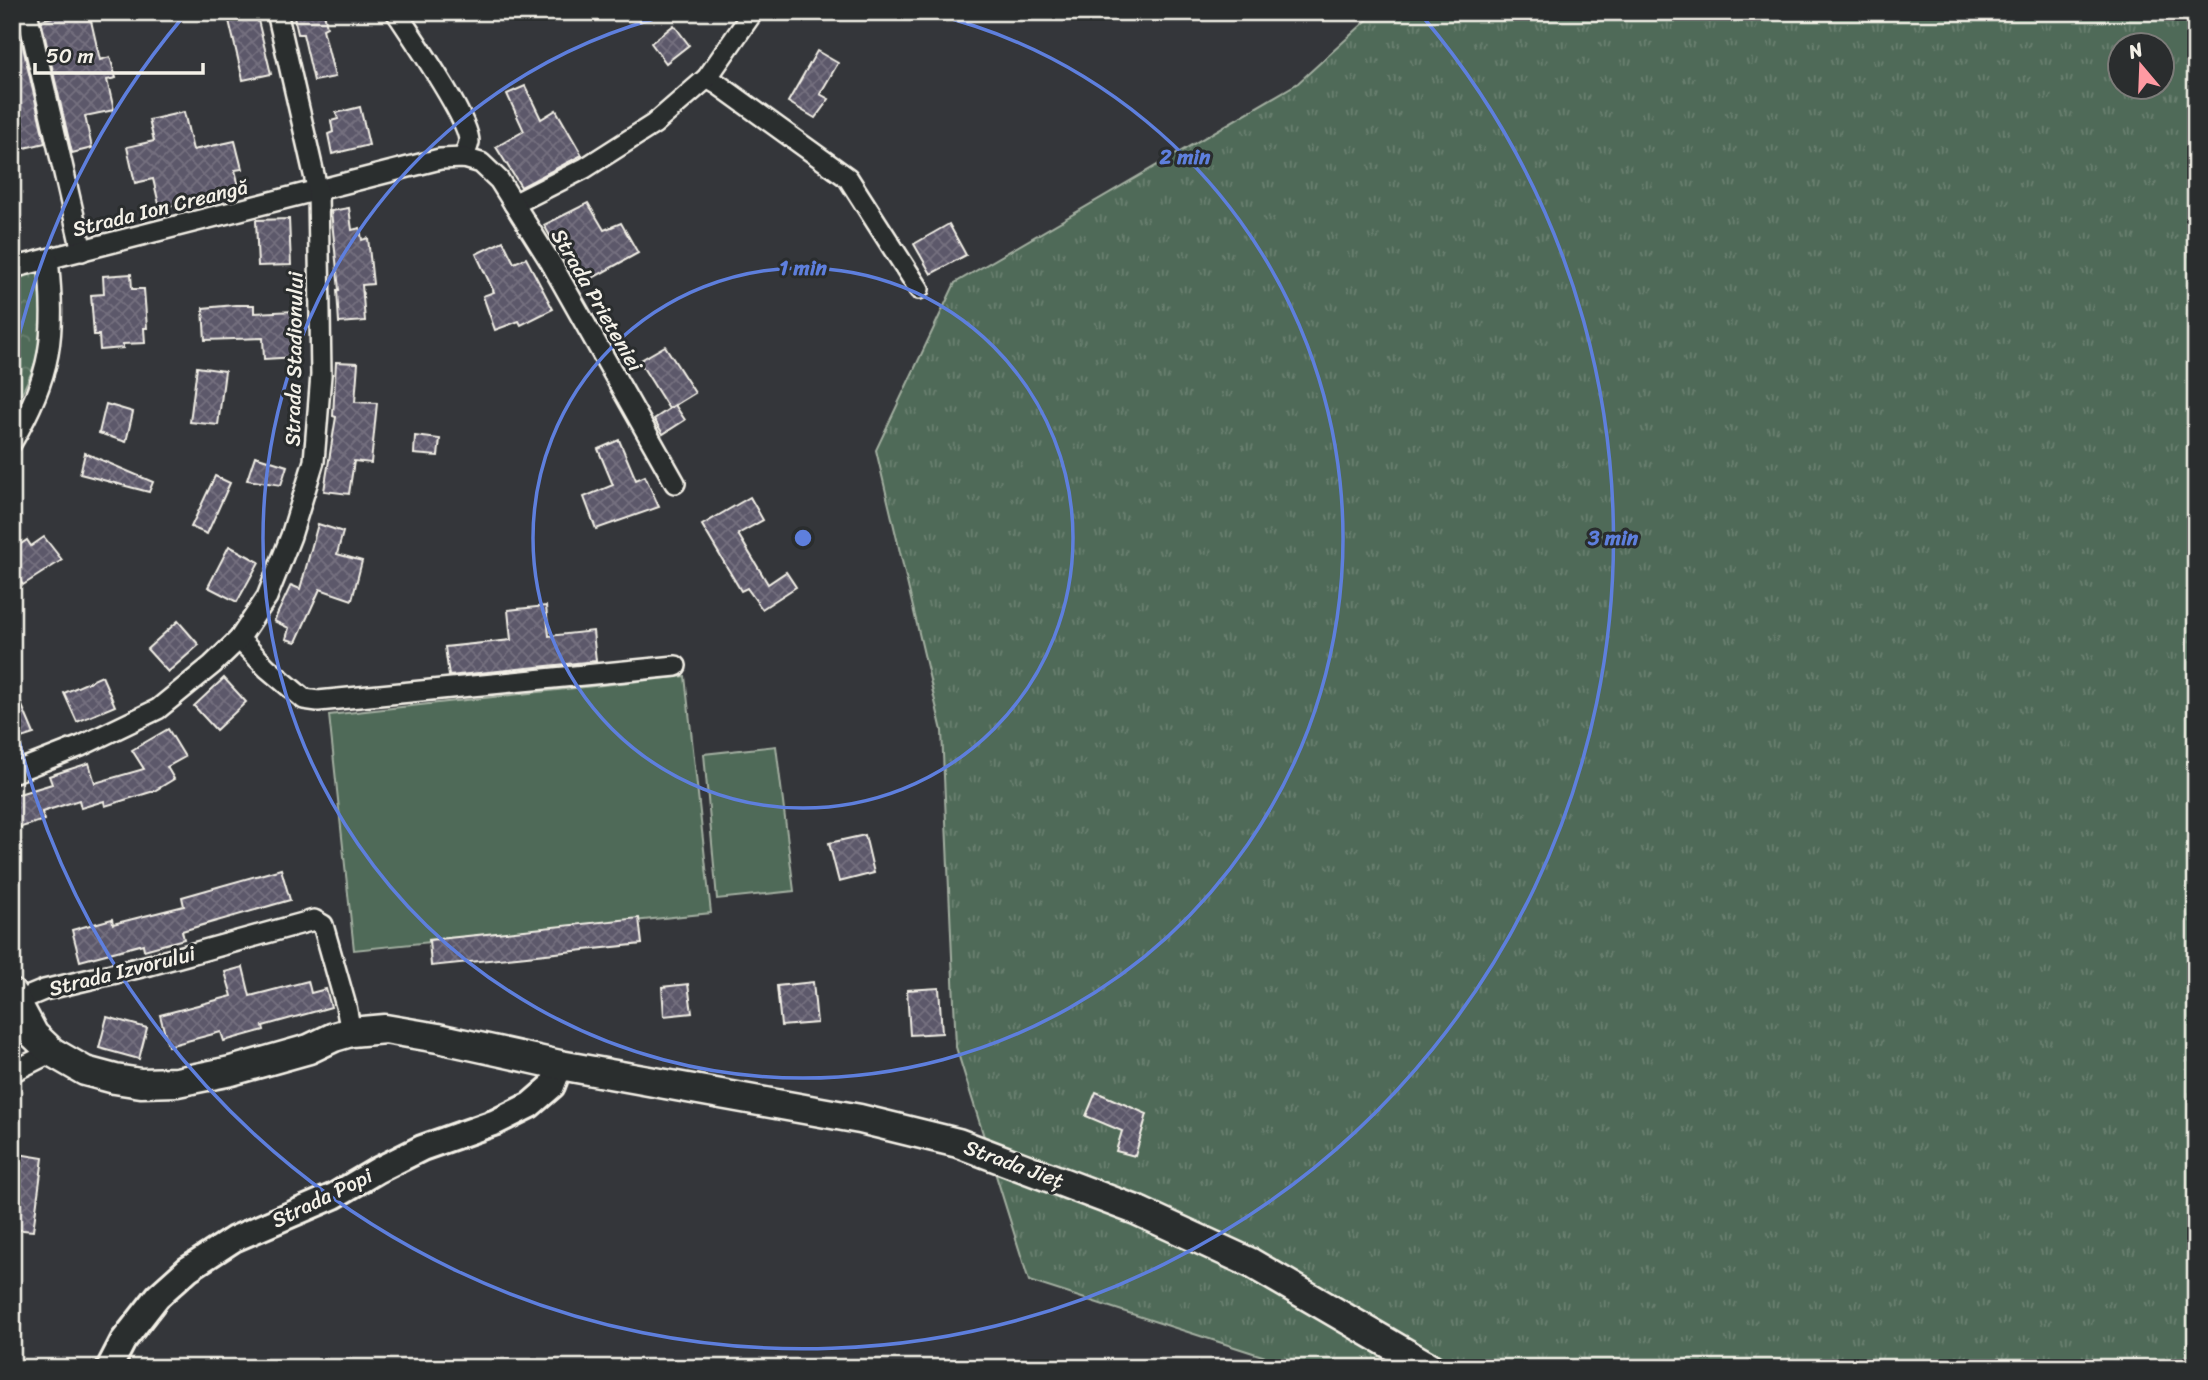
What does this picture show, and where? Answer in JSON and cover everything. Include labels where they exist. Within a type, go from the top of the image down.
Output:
[{"type":"main road","name":"Strada Izvorului","points":[[14,998],[34,1035],[52,1052],[85,1072],[141,1083],[177,1082],[231,1071],[309,1049],[351,1032],[385,1030],[438,1038],[560,1065]]},
{"type":"main road","name":"Strada Jieț","points":[[560,1065],[860,1119],[958,1143],[1136,1210],[1251,1263],[1431,1368]]},
{"type":"street","points":[[27,12],[82,251]]},
{"type":"street","name":"Strada Stadionului","points":[[12,773],[81,746],[158,709],[239,639],[267,597],[291,536],[314,461],[321,375],[318,192],[277,12]]},
{"type":"street","points":[[318,192],[388,171],[440,159],[464,158],[469,140],[463,122],[438,75],[396,12]]},
{"type":"street","points":[[514,204],[585,168],[654,124],[707,78],[753,12]]},
{"type":"street","points":[[707,78],[848,178],[919,289]]},
{"type":"street","name":"Strada Prieteniei","points":[[464,158],[481,163],[499,180],[551,263],[675,483]]},
{"type":"street","name":"Strada Ion Creangă","points":[[12,268],[318,192]]},
{"type":"street","points":[[12,442],[30,411],[43,377],[51,343],[52,297],[48,259]]},
{"type":"street","points":[[239,639],[260,662],[304,699],[318,701],[676,666]]},
{"type":"street","name":"Strada Izvorului","points":[[14,998],[314,920],[323,925],[331,949],[351,1032]]},
{"type":"street","points":[[12,1072],[52,1052]]},
{"type":"street","name":"Strada Popi","points":[[109,1368],[123,1341],[158,1296],[188,1269],[234,1239],[334,1196],[422,1148],[496,1122],[530,1105],[552,1086],[560,1065]]},
{"type":"green space","points":[[1376,12],[2196,12],[2196,1368],[1300,1368],[1029,1281],[956,1047],[942,731],[876,450],[955,283],[1298,83]]},
{"type":"green space","points":[[39,271],[43,312],[42,336],[34,366],[12,413],[12,277]]},
{"type":"green space","points":[[685,676],[711,913],[354,950],[329,715]]},
{"type":"green space","points":[[776,746],[794,891],[717,899],[704,754]]},
{"type":"building","points":[[73,12],[89,12],[100,60],[110,57],[116,78],[107,80],[114,110],[85,116],[92,148],[72,153],[41,20]]},
{"type":"building","points":[[227,12],[256,12],[271,74],[243,80]]},
{"type":"building","points":[[293,12],[324,12],[327,27],[323,29],[335,77],[314,81],[303,34],[298,34]]},
{"type":"building","points":[[674,25],[689,45],[666,63],[651,43]]},
{"type":"building","points":[[20,34],[45,143],[12,151],[12,36]]},
{"type":"building","points":[[817,51],[838,63],[820,94],[829,99],[815,118],[788,102]]},
{"type":"building","points":[[525,86],[541,119],[556,110],[582,155],[521,187],[496,147],[524,131],[507,94]]},
{"type":"building","points":[[360,107],[369,145],[332,154],[328,134],[333,132],[331,121],[338,119],[336,113]]},
{"type":"building","points":[[184,112],[193,150],[235,141],[242,169],[235,170],[240,190],[160,208],[153,179],[135,183],[127,147],[154,141],[149,120]]},
{"type":"building","points":[[588,203],[604,230],[621,223],[638,253],[580,285],[544,225]]},
{"type":"building","points":[[349,208],[352,230],[360,228],[362,240],[368,238],[373,284],[362,285],[365,321],[339,323],[339,290],[331,211]]},
{"type":"building","points":[[289,219],[291,265],[258,266],[256,220]]},
{"type":"building","points":[[949,224],[966,255],[931,274],[914,244]]},
{"type":"building","points":[[503,241],[514,263],[526,258],[553,309],[521,325],[519,321],[495,330],[483,296],[494,292],[476,254]]},
{"type":"building","points":[[131,274],[132,289],[144,289],[147,328],[144,328],[145,343],[123,344],[123,348],[100,350],[99,335],[94,335],[91,295],[104,294],[103,276]]},
{"type":"building","points":[[254,305],[254,313],[295,311],[297,357],[264,359],[263,338],[205,340],[203,308]]},
{"type":"building","points":[[665,346],[695,393],[669,409],[639,361]]},
{"type":"building","points":[[336,362],[358,363],[355,402],[377,403],[371,463],[354,461],[349,494],[324,491],[336,417],[333,416]]},
{"type":"building","points":[[197,367],[225,371],[218,425],[190,422]]},
{"type":"building","points":[[106,404],[133,412],[126,442],[99,433]]},
{"type":"building","points":[[675,405],[685,420],[663,434],[654,419]]},
{"type":"building","points":[[415,436],[440,439],[438,456],[414,454]]},
{"type":"building","points":[[619,440],[636,480],[645,476],[659,507],[596,529],[584,497],[613,485],[598,449]]},
{"type":"building","points":[[85,453],[153,482],[149,492],[80,474]]},
{"type":"building","points":[[255,456],[287,466],[281,485],[247,480]]},
{"type":"building","points":[[215,476],[230,483],[207,534],[191,527]]},
{"type":"building","points":[[750,497],[763,520],[738,534],[768,584],[786,572],[796,587],[762,609],[747,588],[741,591],[702,525]]},
{"type":"building","points":[[318,524],[343,532],[337,554],[362,561],[352,600],[320,589],[296,642],[286,639],[289,628],[274,621],[291,585],[300,589]]},
{"type":"building","points":[[44,537],[62,560],[23,585],[12,569],[12,550],[27,540],[31,546]]},
{"type":"building","points":[[229,546],[259,562],[237,602],[208,587]]},
{"type":"building","points":[[546,606],[549,636],[593,631],[596,661],[449,676],[445,647],[511,640],[508,610]]},
{"type":"building","points":[[178,621],[199,645],[168,672],[147,649]]},
{"type":"building","points":[[102,676],[115,706],[77,722],[64,693]]},
{"type":"building","points":[[224,678],[246,702],[216,730],[194,706]]},
{"type":"building","points":[[12,682],[34,734],[12,741]]},
{"type":"building","points":[[168,729],[185,757],[167,767],[174,779],[154,791],[105,806],[104,801],[81,808],[79,800],[42,812],[44,820],[12,830],[12,796],[52,784],[49,776],[89,763],[95,783],[144,769],[132,750]]},
{"type":"building","points":[[865,835],[874,873],[839,882],[829,843]]},
{"type":"building","points":[[281,869],[290,900],[182,931],[184,939],[144,950],[143,944],[80,961],[72,930],[112,919],[113,924],[184,906],[182,897]]},
{"type":"building","points":[[639,918],[642,944],[431,966],[429,940]]},
{"type":"building","points":[[243,967],[250,996],[308,981],[311,993],[326,989],[331,1007],[263,1026],[264,1030],[224,1041],[221,1032],[168,1046],[160,1015],[232,996],[225,972]]},
{"type":"building","points":[[813,982],[817,1023],[781,1026],[777,986]]},
{"type":"building","points":[[688,984],[692,1013],[664,1016],[662,987]]},
{"type":"building","points":[[939,988],[942,1033],[910,1035],[907,990]]},
{"type":"building","points":[[107,1017],[147,1028],[139,1059],[99,1048]]},
{"type":"building","points":[[1096,1092],[1147,1114],[1135,1156],[1116,1151],[1122,1131],[1086,1116]]},
{"type":"building","points":[[12,1153],[43,1158],[33,1231],[12,1229]]}]
